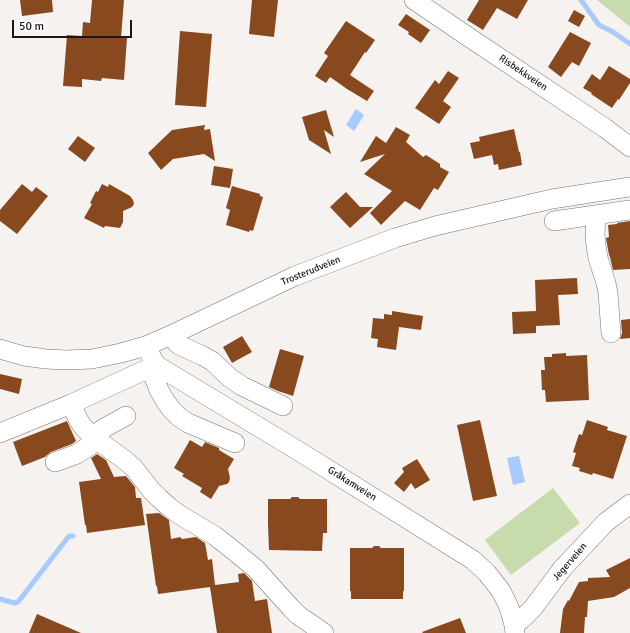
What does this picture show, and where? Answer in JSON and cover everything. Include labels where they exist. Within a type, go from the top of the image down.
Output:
[{"type":"street","name":"Risbekkveien","points":[[414,0],[605,128],[630,147]]},
{"type":"street","name":"Trosterudveien","points":[[0,349],[24,356],[66,360],[92,359],[121,354],[146,346],[171,335],[295,276],[395,238],[435,226],[552,199],[630,191]]},
{"type":"street","points":[[554,221],[630,210]]},
{"type":"street","points":[[596,215],[596,245],[598,258],[608,293],[611,333]]},
{"type":"street","points":[[171,335],[176,343],[212,361],[230,378],[242,386],[283,406]]},
{"type":"street","points":[[146,346],[159,390],[171,409],[188,423],[235,443]]},
{"type":"street","points":[[0,434],[71,404],[153,366]]},
{"type":"street","name":"Gråkamveien","points":[[153,366],[297,450],[473,560],[487,573],[501,591],[509,607],[515,629]]},
{"type":"street","points":[[71,404],[79,421],[95,438],[134,468],[152,490],[169,507],[228,546],[256,569],[294,612],[324,633]]},
{"type":"street","points":[[55,462],[77,454],[106,426],[126,416]]},
{"type":"street","name":"Jegerveien","points":[[515,629],[533,608],[562,569],[606,522],[630,504]]},
{"type":"green space","points":[[597,0],[630,0],[630,27]]},
{"type":"green space","points":[[553,488],[580,523],[511,575],[485,540]]},
{"type":"water","points":[[356,109],[364,115],[354,131],[346,125]]},
{"type":"water","points":[[519,456],[525,482],[513,485],[507,458]]},
{"type":"building","points":[[20,0],[52,0],[53,12],[22,16]]},
{"type":"building","points":[[92,0],[124,0],[121,38],[127,38],[124,80],[102,78],[101,81],[82,79],[82,87],[63,86],[67,35],[82,36],[83,22],[90,23]]},
{"type":"building","points":[[252,0],[278,0],[274,37],[249,34]]},
{"type":"building","points":[[479,0],[528,0],[517,19],[497,8],[483,30],[467,20]]},
{"type":"building","points":[[574,10],[585,16],[579,27],[568,21]]},
{"type":"building","points":[[406,14],[430,30],[421,43],[408,34],[409,32],[398,25]]},
{"type":"building","points":[[346,21],[375,40],[350,75],[374,91],[367,101],[330,77],[326,83],[315,76],[328,56],[324,53]]},
{"type":"building","points":[[180,31],[212,34],[206,107],[175,105]]},
{"type":"building","points":[[570,32],[591,43],[579,66],[572,62],[561,77],[548,67]]},
{"type":"building","points":[[609,66],[630,79],[630,83],[612,108],[583,88],[592,74],[600,80]]},
{"type":"building","points":[[448,71],[459,78],[443,101],[451,107],[439,124],[415,108],[435,80],[439,84]]},
{"type":"building","points":[[326,110],[334,137],[324,130],[331,154],[309,140],[302,117]]},
{"type":"building","points":[[205,125],[204,130],[210,129],[215,161],[204,154],[173,159],[161,170],[148,153],[172,130]]},
{"type":"building","points":[[396,127],[410,135],[406,142],[423,157],[426,155],[440,164],[440,167],[449,172],[438,190],[434,188],[420,210],[405,201],[381,225],[370,213],[392,191],[364,174],[385,154],[360,162],[376,136],[386,143]]},
{"type":"building","points":[[514,129],[522,165],[499,170],[498,164],[494,165],[492,155],[474,159],[470,143],[480,141],[479,137]]},
{"type":"building","points":[[78,136],[95,148],[85,162],[68,149]]},
{"type":"building","points":[[214,166],[233,169],[230,188],[211,185]]},
{"type":"building","points":[[22,184],[32,192],[36,187],[48,196],[17,234],[0,221],[0,210]]},
{"type":"building","points":[[102,184],[108,187],[109,184],[130,196],[133,200],[134,204],[132,207],[123,211],[123,222],[120,228],[105,226],[104,228],[84,218],[92,204],[90,203],[96,191],[98,192]]},
{"type":"building","points":[[232,186],[260,194],[260,196],[263,197],[253,231],[250,230],[249,232],[226,225],[230,210],[226,208]]},
{"type":"building","points":[[346,192],[360,207],[373,207],[350,228],[330,207]]},
{"type":"building","points":[[630,221],[630,269],[613,270],[606,238],[609,237],[608,225]]},
{"type":"building","points":[[577,278],[578,294],[558,295],[560,325],[536,326],[536,333],[513,334],[512,312],[536,311],[535,280]]},
{"type":"building","points":[[392,311],[423,316],[421,330],[399,327],[396,350],[377,347],[378,339],[371,338],[373,318],[384,319],[384,314],[392,315]]},
{"type":"building","points":[[630,319],[630,338],[620,339],[622,333],[621,320]]},
{"type":"building","points":[[242,336],[252,352],[232,363],[223,347]]},
{"type":"building","points":[[280,349],[304,356],[293,396],[269,387]]},
{"type":"building","points":[[566,353],[566,356],[587,355],[589,400],[546,402],[545,390],[542,390],[541,370],[545,370],[544,357],[552,357],[552,354]]},
{"type":"building","points":[[0,374],[22,379],[19,394],[0,389]]},
{"type":"building","points":[[480,420],[497,496],[473,501],[457,425]]},
{"type":"building","points":[[587,420],[608,427],[607,430],[627,436],[613,479],[593,473],[592,475],[579,471],[580,468],[572,466],[576,453],[573,452],[579,434],[582,435]]},
{"type":"building","points":[[67,421],[76,441],[51,452],[45,457],[22,466],[13,442]]},
{"type":"building","points":[[190,440],[202,447],[205,442],[219,448],[219,450],[234,459],[228,469],[230,478],[229,482],[219,486],[211,499],[200,492],[202,488],[182,476],[184,474],[174,468]]},
{"type":"building","points":[[97,454],[106,460],[114,477],[126,476],[135,487],[136,498],[141,498],[145,525],[87,533],[79,482],[101,479],[91,458]]},
{"type":"building","points":[[417,459],[430,480],[415,489],[411,483],[404,492],[394,483],[404,472],[402,468]]},
{"type":"building","points":[[292,497],[298,497],[300,499],[327,499],[327,533],[323,533],[322,551],[269,550],[268,499],[290,499]]},
{"type":"building","points":[[159,513],[169,520],[171,539],[180,537],[182,539],[196,537],[205,543],[208,560],[212,559],[215,585],[239,582],[238,574],[244,573],[252,581],[255,601],[267,599],[272,633],[217,633],[210,587],[158,594],[146,514]]},
{"type":"building","points":[[374,546],[379,546],[381,548],[404,548],[403,599],[351,599],[350,548],[372,548]]},
{"type":"building","points":[[630,558],[630,588],[614,597],[588,601],[584,633],[560,633],[563,609],[579,582],[588,581],[588,578],[610,577],[606,570]]},
{"type":"building","points":[[37,614],[81,633],[29,633]]},
{"type":"building","points":[[460,618],[466,633],[422,632]]},
{"type":"waterway","points":[[581,0],[599,25],[613,32],[630,44]]},
{"type":"waterway","points":[[0,599],[14,603],[18,602],[69,536],[73,536]]}]
